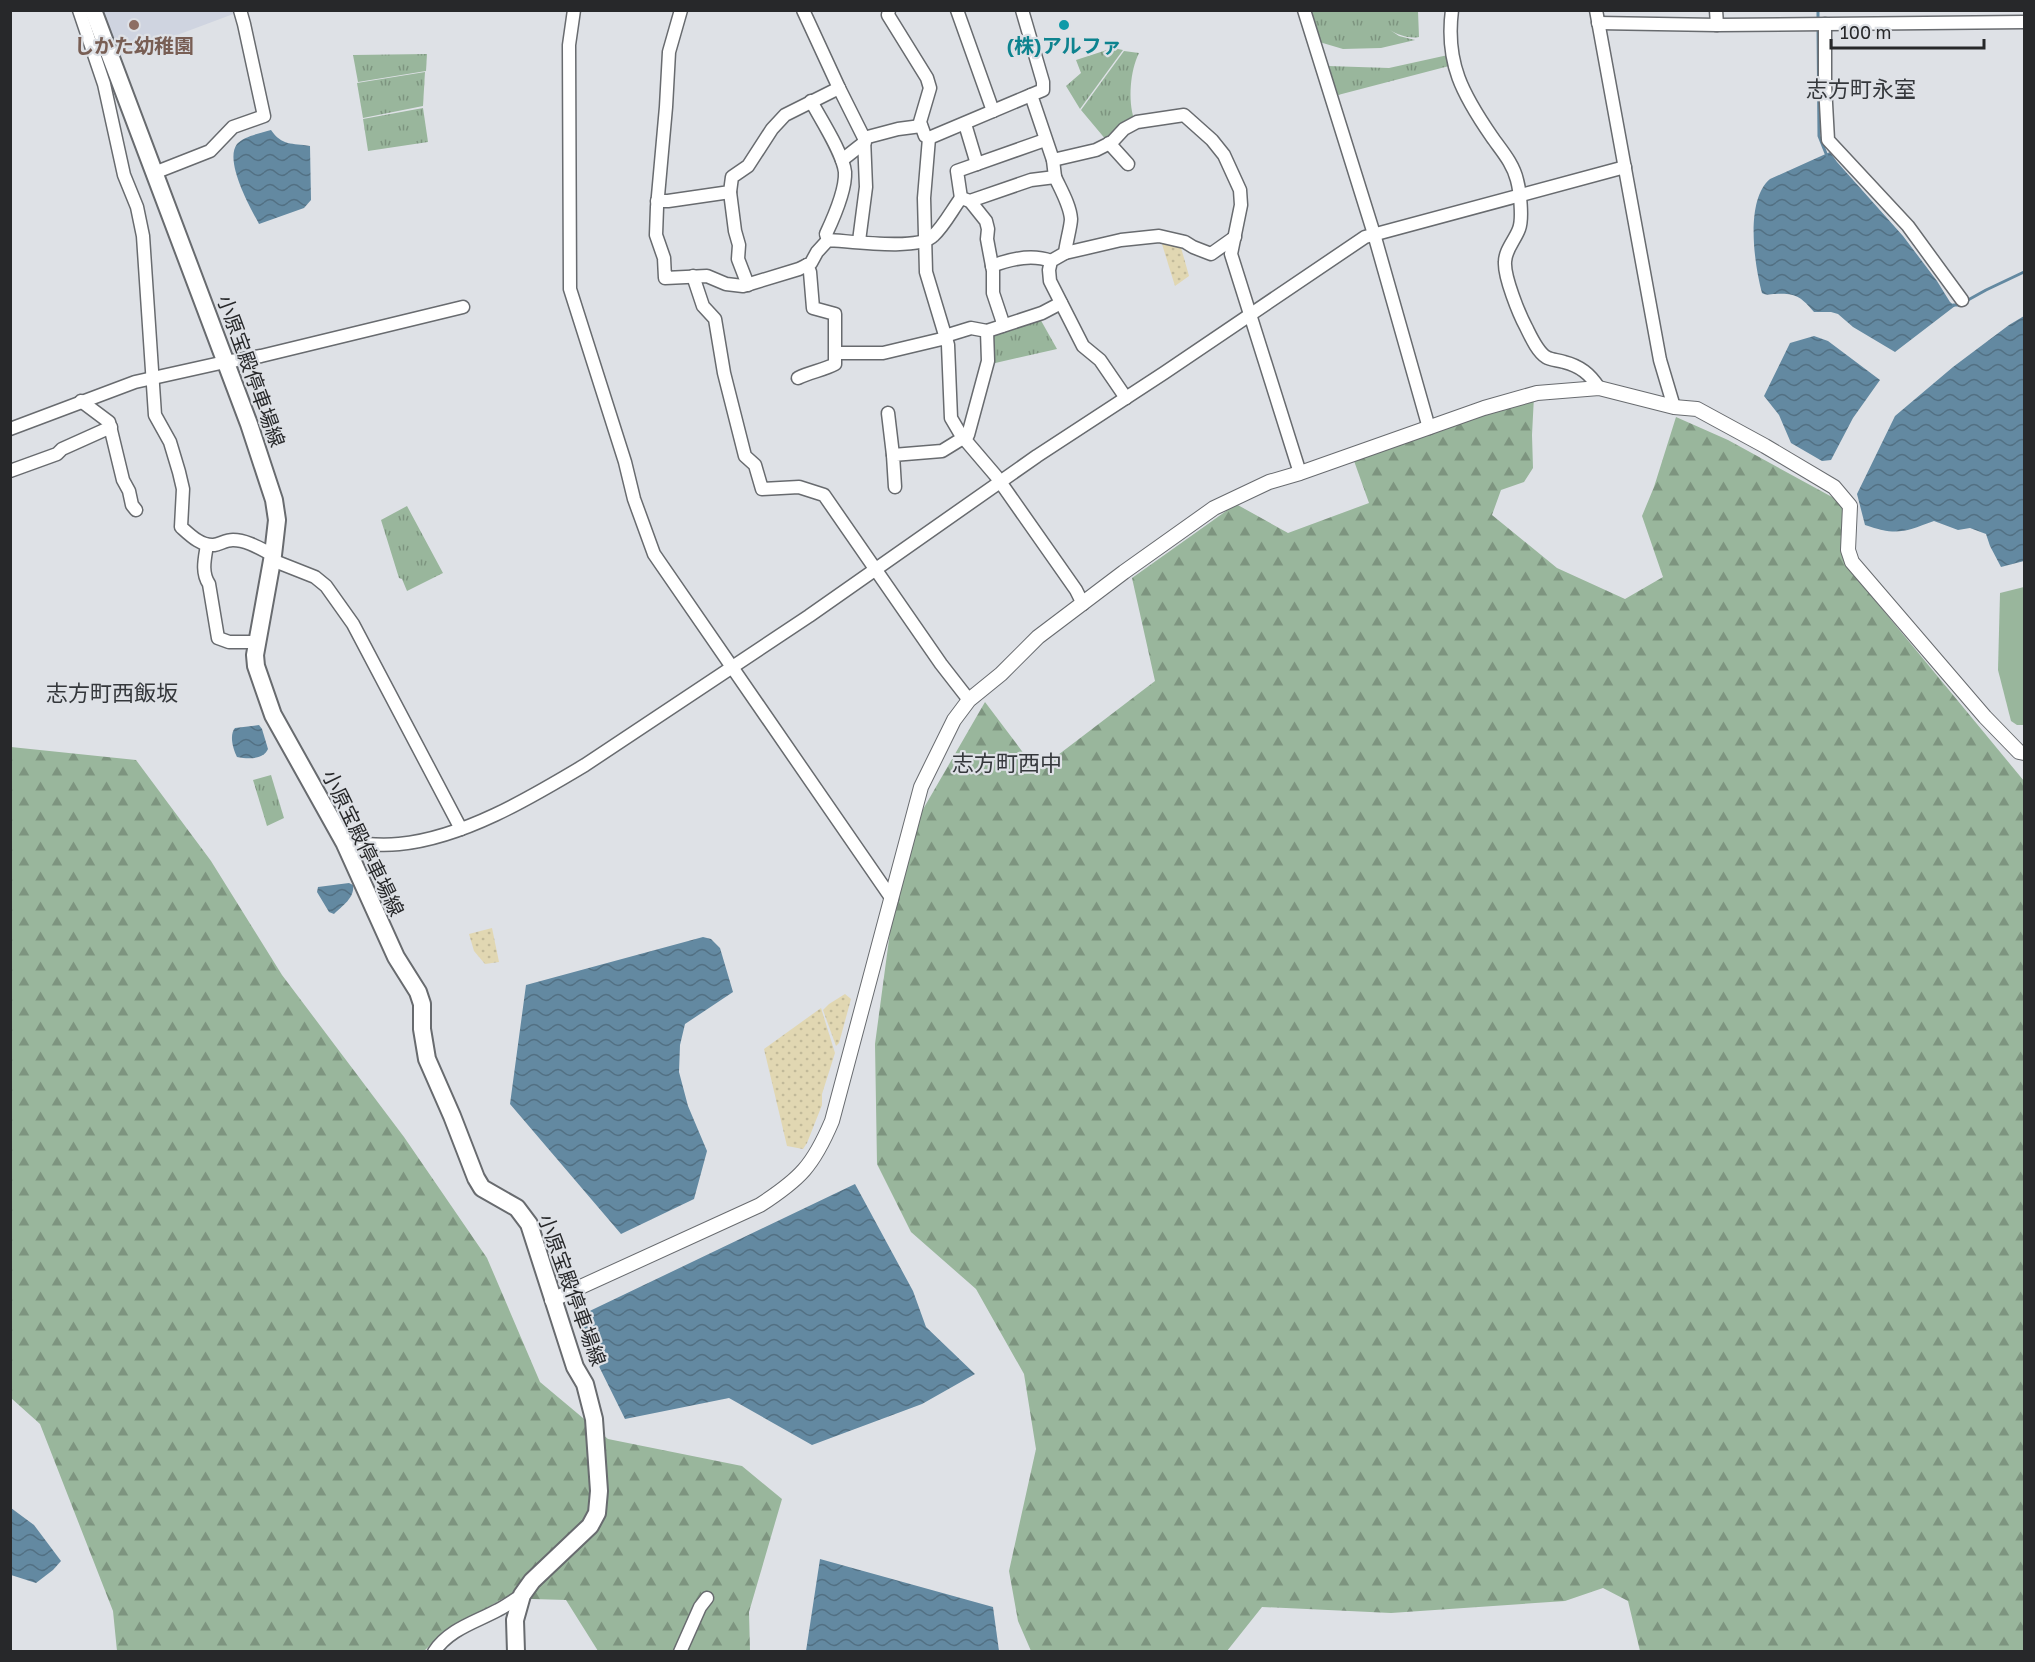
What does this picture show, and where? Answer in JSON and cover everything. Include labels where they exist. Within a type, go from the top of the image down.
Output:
[{"type":"main road","name":"小原宝殿停車場線","points":[[93,10],[225,362],[274,500],[277,520],[255,655],[256,666],[273,715],[344,842],[396,957],[418,992],[422,1004],[422,1029],[427,1059],[476,1178],[482,1188],[517,1208],[529,1224],[575,1367],[585,1384],[594,1419],[599,1491],[597,1513],[590,1526],[532,1581],[522,1595],[515,1620],[516,1652]]},
{"type":"street","points":[[79,10],[104,84],[124,176],[137,207],[143,236],[154,415],[170,442],[181,480],[183,489],[182,527],[190,536],[207,545],[230,540],[241,541],[315,577],[326,586],[353,624],[461,829]]},
{"type":"street","points":[[154,173],[210,151],[233,127],[264,116],[240,10]]},
{"type":"street","points":[[574,10],[569,45],[570,289],[625,462],[634,499],[654,554],[892,899]]},
{"type":"street","points":[[681,10],[669,52],[657,201],[656,236],[664,258],[665,278],[707,276],[726,284],[748,285],[811,263],[828,240],[887,245],[926,242],[965,200],[1031,180],[1055,177]]},
{"type":"street","points":[[803,10],[864,140],[866,188],[859,241]]},
{"type":"street","points":[[889,10],[888,15],[927,78],[930,88],[920,122],[924,136],[929,138],[1043,90],[1043,82],[1022,10]]},
{"type":"street","points":[[957,10],[993,111]]},
{"type":"street","points":[[1304,10],[1374,234],[1429,428]]},
{"type":"street","points":[[1452,10],[1450,35],[1457,77],[1474,113],[1512,164],[1520,194],[1520,227],[1508,249],[1504,263],[1518,310],[1538,349],[1547,357],[1575,365],[1590,375],[1599,388]]},
{"type":"street","points":[[1716,10],[1717,25]]},
{"type":"street","points":[[1674,407],[1660,360],[1597,16],[1717,25],[2025,22]]},
{"type":"street","points":[[1826,24],[1825,85],[1828,140],[1908,226],[1962,300]]},
{"type":"street","points":[[748,285],[738,259],[739,245],[730,192],[732,177],[748,166],[772,129],[785,115],[839,88]]},
{"type":"street","points":[[1031,96],[1053,160],[1055,177],[1070,211],[1071,222],[1065,253]]},
{"type":"street","points":[[811,101],[842,160],[845,174],[834,216],[826,234],[828,240]]},
{"type":"street","points":[[1053,160],[1096,150],[1137,122],[1184,115],[1224,155],[1240,190],[1241,205],[1231,254],[1299,473]]},
{"type":"street","points":[[964,124],[977,164]]},
{"type":"street","points":[[842,160],[864,140],[898,129],[921,126]]},
{"type":"street","points":[[929,138],[924,198],[926,272],[949,355],[951,418],[964,439],[1000,483],[1076,590],[1083,604]]},
{"type":"street","points":[[1002,326],[993,293],[986,221],[965,200],[957,171],[1045,140]]},
{"type":"street","points":[[1109,143],[1128,164]]},
{"type":"street","points":[[344,842],[396,845],[449,834],[469,827],[552,785],[594,760],[732,668],[1037,456],[1365,237],[1625,167]]},
{"type":"street","points":[[657,201],[730,192]]},
{"type":"street","points":[[1126,398],[1100,360],[1083,346],[1050,281],[1051,261],[1065,253],[1121,240],[1159,236],[1185,242],[1211,254],[1235,237]]},
{"type":"street","points":[[992,266],[1022,258],[1040,257],[1051,261]]},
{"type":"street","points":[[798,378],[817,369],[833,366],[837,353],[835,314],[813,308],[810,272],[807,265]]},
{"type":"street","points":[[693,276],[703,306],[715,319],[724,373],[745,456],[755,465],[762,489],[799,487],[824,495],[941,664],[969,700]]},
{"type":"street","points":[[837,353],[883,353],[971,328],[987,331],[1042,313],[1061,303]]},
{"type":"street","points":[[10,429],[135,382],[261,356],[463,307]]},
{"type":"street","points":[[893,455],[942,451],[968,435],[988,361],[987,331]]},
{"type":"street","points":[[552,1300],[760,1205],[785,1188],[809,1166],[822,1146],[832,1121],[921,787],[954,720],[969,700],[1001,674],[1038,638],[1083,604],[1214,508],[1269,482],[1484,408],[1537,393],[1599,388],[1674,407],[1697,409],[1834,487],[1850,506],[1848,550],[1852,562],[1985,717],[2019,752],[2025,753]]},
{"type":"street","points":[[81,401],[108,421],[123,480],[136,510]]},
{"type":"street","points":[[888,413],[895,488]]},
{"type":"street","points":[[10,471],[57,454],[62,449],[111,427]]},
{"type":"street","points":[[207,545],[205,578],[209,584],[218,638],[229,642],[257,642]]},
{"type":"street","points":[[434,1652],[461,1627],[498,1610],[522,1595]]},
{"type":"street","points":[[680,1652],[700,1607],[707,1598]]},
{"type":"shaded area","points":[[234,10],[236,13],[121,56],[101,11]]},
{"type":"green space","points":[[1307,11],[1418,11],[1419,37],[1404,36],[1390,30],[1399,36],[1415,40],[1381,48],[1343,49],[1316,41]]},
{"type":"green space","points":[[1113,48],[1123,50],[1080,109],[1066,86],[1081,73],[1076,60]]},
{"type":"green space","points":[[1124,51],[1139,53],[1131,86],[1134,119],[1107,141],[1081,110]]},
{"type":"green space","points":[[427,54],[426,71],[358,82],[353,55]]},
{"type":"green space","points":[[1448,55],[1449,66],[1338,95],[1328,66],[1389,68]]},
{"type":"green space","points":[[425,72],[423,106],[363,118],[357,83]]},
{"type":"green space","points":[[423,108],[428,142],[368,151],[363,119]]},
{"type":"green space","points":[[1039,317],[1057,349],[991,364],[989,332]]},
{"type":"green space","points":[[1534,396],[1533,468],[1524,482],[1501,490],[1492,515],[1557,568],[1625,599],[1663,577],[1642,516],[1654,487],[1676,417],[1728,440],[1843,503],[1845,564],[2024,781],[2024,1651],[1640,1651],[1628,1601],[1603,1588],[1565,1601],[1391,1613],[1262,1607],[1227,1651],[1031,1651],[1018,1621],[1009,1571],[1036,1449],[1024,1374],[976,1289],[911,1232],[877,1164],[875,1044],[892,917],[918,818],[985,702],[1037,771],[1155,681],[1132,578],[1236,504],[1288,533],[1369,503],[1353,458]]},
{"type":"green space","points":[[407,506],[443,573],[407,591],[402,579],[399,578],[381,520]]},
{"type":"green space","points":[[2024,587],[2024,725],[2017,725],[2011,721],[1998,670],[2000,593]]},
{"type":"green space","points":[[11,747],[136,760],[211,861],[282,975],[404,1137],[487,1258],[540,1382],[608,1439],[742,1466],[782,1499],[749,1612],[750,1651],[598,1651],[566,1600],[504,1598],[443,1633],[424,1651],[117,1651],[113,1611],[40,1424],[11,1398]]},
{"type":"green space","points":[[271,775],[284,818],[267,826],[253,780]]},
{"type":"sand","points":[[1161,241],[1180,244],[1189,276],[1175,286]]},
{"type":"sand","points":[[492,928],[499,962],[485,964],[474,951],[469,934]]},
{"type":"sand","points":[[845,994],[851,999],[839,1043],[836,1046],[823,1010]]},
{"type":"sand","points":[[821,1008],[835,1053],[822,1094],[822,1105],[803,1149],[787,1146],[764,1049]]},
{"type":"water","points":[[271,130],[283,141],[310,146],[311,200],[304,208],[259,224],[240,184],[234,152],[237,144],[244,139]]},
{"type":"water","points":[[1830,152],[1903,236],[1955,306],[1895,352],[1853,327],[1838,314],[1814,312],[1802,299],[1793,295],[1762,293],[1754,249],[1754,216],[1762,189],[1770,179]]},
{"type":"water","points":[[2024,316],[2024,561],[2001,567],[1986,534],[1970,528],[1958,530],[1934,521],[1900,531],[1885,531],[1865,525],[1857,494],[1895,416],[1953,367]]},
{"type":"water","points":[[1814,336],[1828,341],[1880,380],[1853,418],[1831,460],[1822,461],[1791,443],[1779,415],[1764,396],[1790,343]]},
{"type":"water","points":[[259,725],[268,749],[266,753],[255,758],[237,757],[232,738],[235,728]]},
{"type":"water","points":[[349,883],[353,885],[350,898],[334,914],[329,912],[317,892],[318,887]]},
{"type":"water","points":[[703,937],[711,939],[720,948],[733,992],[685,1024],[680,1045],[679,1072],[688,1106],[707,1151],[694,1199],[621,1234],[510,1104],[526,985]]},
{"type":"water","points":[[855,1184],[913,1291],[926,1327],[975,1374],[922,1404],[812,1445],[729,1398],[625,1419],[575,1318]]},
{"type":"water","points":[[11,1508],[34,1525],[61,1561],[36,1583],[11,1575]]},
{"type":"water","points":[[820,1559],[993,1607],[999,1651],[806,1651]]},
{"type":"waterway","points":[[1818,10],[1818,20]]},
{"type":"waterway","points":[[1818,26],[1819,136],[1827,156]]},
{"type":"waterway","points":[[1953,305],[1959,305],[2024,272]]},
{"type":"place","name":"しかた幼稚園","points":[[134,25]]},
{"type":"place","name":"(株)アルファ","points":[[1064,25]]},
{"type":"district","name":"志方町永室","points":[[1861,89]]},
{"type":"district","name":"志方町西飯坂","points":[[112,693]]},
{"type":"district","name":"志方町西中","points":[[1007,763]]}]
